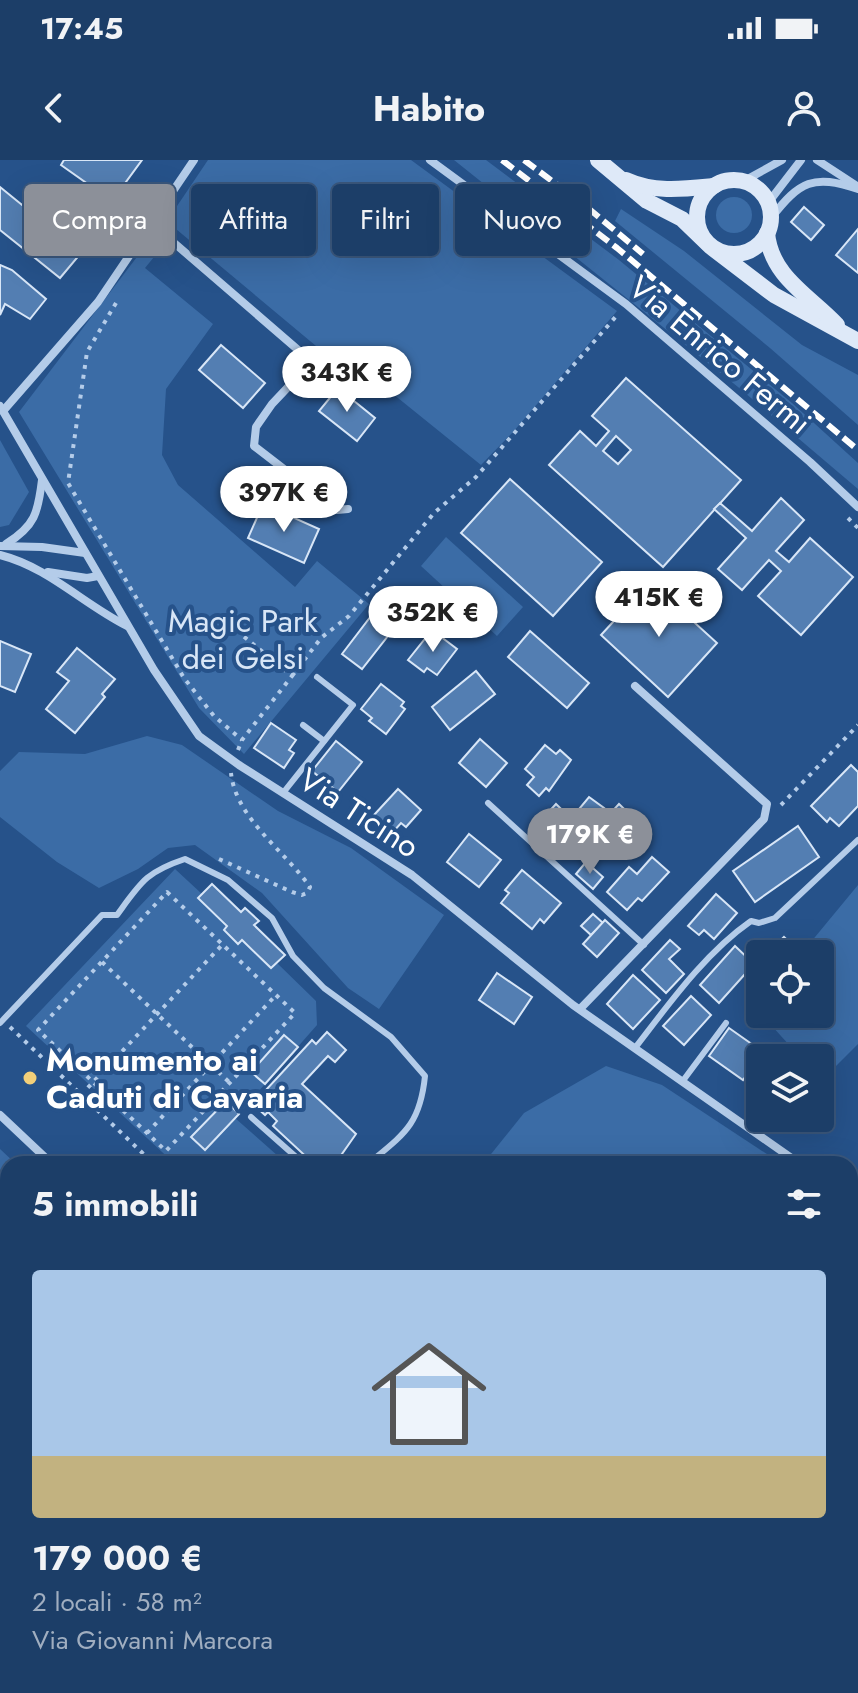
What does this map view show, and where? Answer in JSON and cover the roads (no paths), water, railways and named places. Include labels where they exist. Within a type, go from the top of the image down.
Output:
[{"type":"main road","points":[[598,160],[647,201],[682,219],[711,247],[795,309],[851,337]]},
{"type":"main road","points":[[618,176],[654,189],[714,186],[728,180],[744,181],[760,190],[769,218],[774,261],[780,273],[851,337]]},
{"type":"main road","points":[[714,186],[701,199],[697,216],[701,235],[711,247],[726,254],[743,253],[754,248],[769,218]]},
{"type":"street","points":[[175,188],[194,160]]},
{"type":"street","name":"Via Enrico Fermi","points":[[430,160],[626,304],[858,507]]},
{"type":"street","points":[[744,181],[782,160]]},
{"type":"street","points":[[769,218],[801,160]]},
{"type":"street","points":[[817,160],[858,188]]},
{"type":"street","points":[[769,218],[805,185],[834,181],[858,188]]},
{"type":"street","points":[[175,244],[304,355],[307,367],[272,404],[256,427],[254,446],[337,510],[348,509]]},
{"type":"street","points":[[1,408],[98,302],[129,256]]},
{"type":"street","name":"Via Ticino","points":[[1,408],[127,626],[199,736],[412,875],[580,1009],[788,1156]]},
{"type":"street","points":[[3,545],[31,526],[39,506],[42,479]]},
{"type":"street","points":[[3,545],[85,553]]},
{"type":"street","points":[[0,555],[44,571],[93,607],[127,626]]},
{"type":"street","points":[[44,571],[87,578],[98,576]]},
{"type":"street","points":[[580,1009],[764,819],[767,804],[635,686]]},
{"type":"street","points":[[0,1115],[44,1156]]},
{"type":"lane","points":[[283,793],[353,705],[317,677]]},
{"type":"lane","points":[[303,725],[324,741]]},
{"type":"lane","points":[[488,803],[644,945]]},
{"type":"lane","points":[[635,1048],[669,1003],[733,933],[751,921],[759,923],[775,918],[858,840]]},
{"type":"lane","points":[[1,1022],[102,915],[117,915],[137,887],[156,868],[185,859],[228,880],[272,918],[293,956],[324,988],[391,1037],[425,1076],[418,1114],[403,1135],[378,1156]]},
{"type":"lane","points":[[682,1082],[726,1023]]},
{"type":"lane","points":[[251,1117],[295,1156]]},
{"type":"railway","points":[[502,160],[617,248],[858,450]]},
{"type":"railway","points":[[524,160],[643,254]]},
{"type":"place","name":"Monumento ai Caduti di Cavaria","points":[[30,1078]]},
{"type":"park label","name":"Magic Park dei Gelsi","points":[[243,640]]}]
